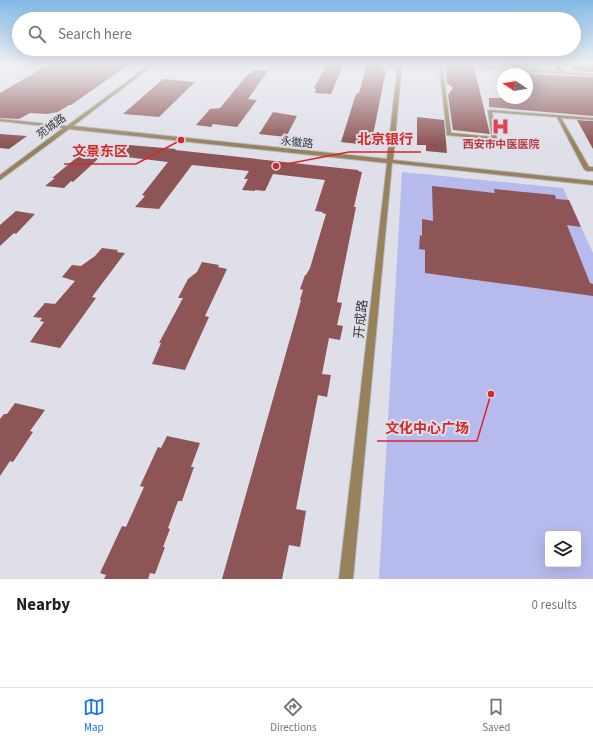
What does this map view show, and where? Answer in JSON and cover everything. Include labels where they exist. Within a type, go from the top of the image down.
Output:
[{"type":"street","name":"苑城路","points":[[0,178],[117,90]]},
{"type":"street","name":"开成路","points":[[346,579],[397,90]]},
{"type":"street","name":"永徽路","points":[[0,120],[593,183]]},
{"type":"lane","points":[[444,90],[449,134],[495,139],[490,111],[593,119]]},
{"type":"lane","points":[[558,116],[587,169],[593,169]]},
{"type":"shaded area","points":[[402,172],[563,188],[593,253],[593,579],[379,579]]},
{"type":"building","points":[[5,90],[92,90],[58,112],[47,114],[30,113],[19,119],[0,118],[0,93]]},
{"type":"building","points":[[150,90],[187,90],[159,117],[123,114]]},
{"type":"building","points":[[235,90],[254,90],[248,99],[257,100],[237,127],[213,124],[211,127],[196,125],[210,109],[220,108]]},
{"type":"building","points":[[316,90],[333,90],[331,94],[315,93]]},
{"type":"building","points":[[360,90],[382,90],[372,140],[368,139],[367,145],[341,142],[355,97],[357,93],[359,93]]},
{"type":"building","points":[[452,90],[479,90],[490,134],[453,130],[448,95]]},
{"type":"building","points":[[533,90],[593,90],[593,116],[489,107],[489,98],[497,98],[497,104],[533,104]]},
{"type":"building","points":[[273,112],[297,116],[286,137],[259,134]]},
{"type":"building","points":[[417,117],[444,120],[447,153],[426,151],[426,145],[417,145]]},
{"type":"building","points":[[577,120],[593,121],[593,149]]},
{"type":"building","points":[[0,134],[27,136],[9,149],[0,148]]},
{"type":"building","points":[[93,144],[112,146],[73,182],[71,181],[64,188],[45,186],[55,178],[52,178]]},
{"type":"building","points":[[129,145],[358,170],[362,172],[354,207],[356,207],[337,302],[342,303],[337,325],[343,326],[340,340],[329,338],[322,374],[331,375],[327,397],[318,395],[296,509],[306,511],[300,547],[289,545],[282,579],[222,579],[301,300],[303,290],[300,289],[305,275],[310,268],[326,214],[315,211],[325,180],[273,174],[265,191],[242,190],[248,179],[244,179],[249,171],[192,165],[159,209],[135,207],[145,196],[142,195],[168,162],[118,156]]},
{"type":"building","points":[[432,186],[495,193],[494,189],[555,195],[556,199],[569,200],[581,227],[567,225],[590,283],[593,284],[593,296],[425,273],[425,250],[419,249],[420,235],[422,236],[422,219],[433,221]]},
{"type":"building","points":[[16,211],[35,214],[16,234],[14,233],[0,246],[0,225]]},
{"type":"building","points":[[102,248],[118,250],[117,252],[125,253],[92,297],[96,298],[60,348],[30,342],[44,322],[40,321],[42,318],[33,317],[45,303],[55,304],[75,281],[62,277],[72,265],[81,266],[95,256]]},
{"type":"building","points":[[202,262],[219,265],[218,267],[227,269],[205,316],[209,317],[185,370],[152,364],[161,343],[159,343],[183,298],[178,298],[188,279],[197,272]]},
{"type":"building","points":[[15,403],[45,410],[30,431],[33,432],[13,462],[10,461],[0,476],[0,419],[4,414],[7,414]]},
{"type":"building","points":[[167,436],[200,443],[191,467],[194,467],[182,501],[178,501],[168,528],[170,529],[163,547],[165,547],[155,574],[150,573],[148,579],[104,579],[106,575],[100,573],[122,526],[126,527],[144,487],[140,486],[158,447],[161,448]]},
{"type":"place","name":"西安市中医医院","points":[[501,126]]},
{"type":"place","name":"文景东区","points":[[181,140]]},
{"type":"place","name":"北京银行","points":[[276,166]]},
{"type":"place","name":"文化中心广场","points":[[491,394]]}]
